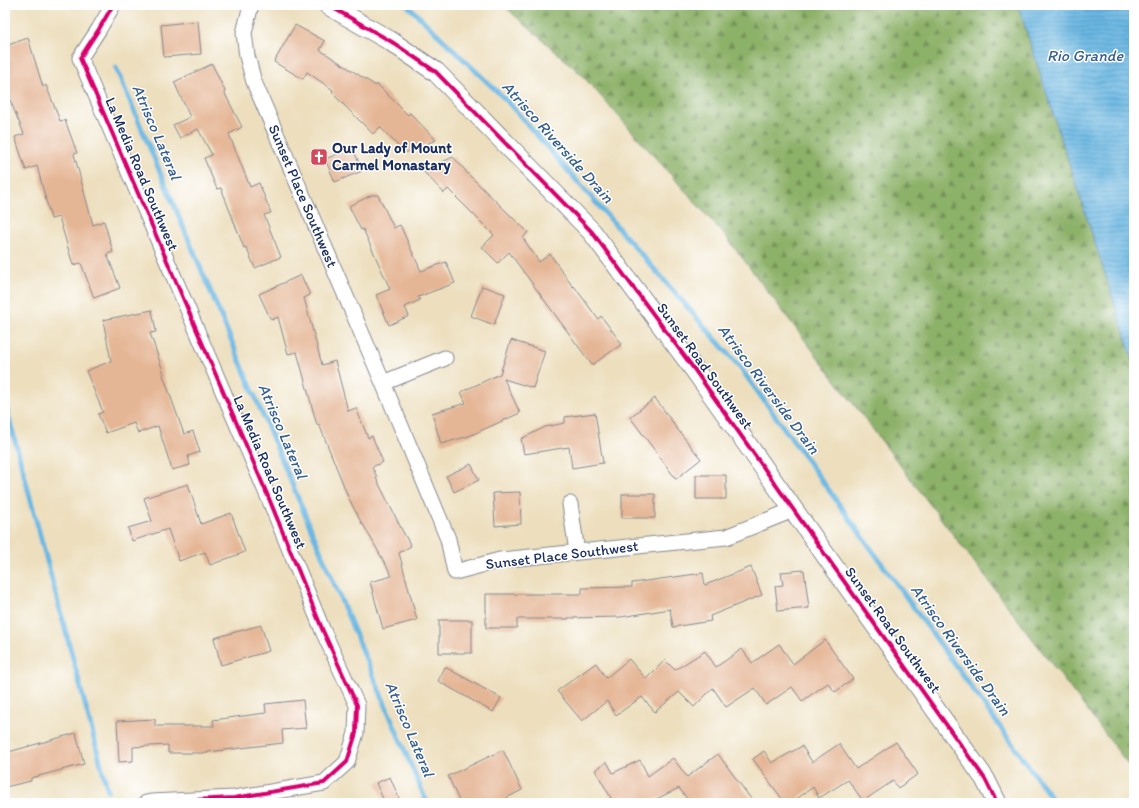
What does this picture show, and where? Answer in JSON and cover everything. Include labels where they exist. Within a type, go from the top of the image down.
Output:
[{"type":"street","name":"La Media Road Southwest","points":[[113,5],[80,58],[270,501],[323,631],[357,705],[356,733],[347,762],[324,783],[235,800],[146,803]]},
{"type":"street","name":"Sunset Place Southwest","points":[[251,5],[244,33],[247,56],[254,82],[448,539],[455,572],[500,560],[726,537],[793,510]]},
{"type":"street","name":"Sunset Road Southwest","points":[[328,5],[392,42],[436,72],[592,232],[694,369],[985,779],[997,803]]},
{"type":"street","points":[[383,383],[445,358]]},
{"type":"street","points":[[570,504],[577,552]]},
{"type":"green space","points":[[503,5],[1018,5],[1134,363],[1134,772],[727,238],[581,74]]},
{"type":"water","name":"Rio Grande","points":[[1018,5],[1134,5],[1134,363]]},
{"type":"building","points":[[198,21],[201,54],[164,57],[161,25]]},
{"type":"building","points":[[295,25],[325,41],[320,50],[376,86],[377,84],[408,115],[410,113],[436,140],[405,153],[380,127],[373,134],[332,93],[333,90],[307,72],[303,79],[274,62]]},
{"type":"building","points":[[28,38],[43,87],[46,85],[60,121],[65,120],[77,153],[74,154],[93,225],[104,221],[113,252],[107,254],[120,288],[94,298],[81,263],[73,265],[59,217],[51,219],[37,166],[26,170],[15,137],[24,134],[5,88],[5,46]]},
{"type":"building","points":[[212,64],[225,91],[224,92],[242,127],[229,134],[250,187],[259,183],[271,213],[264,215],[281,257],[255,268],[246,247],[244,248],[221,188],[217,189],[204,158],[212,155],[198,129],[180,138],[173,125],[190,117],[174,82]]},
{"type":"building","points":[[353,148],[362,171],[335,182],[325,159]]},
{"type":"building","points":[[453,157],[466,172],[528,232],[523,238],[539,262],[550,254],[598,319],[601,316],[622,344],[592,365],[509,252],[498,263],[482,247],[494,235],[448,189],[444,193],[423,171]]},
{"type":"building","points":[[372,195],[378,195],[394,228],[400,225],[421,271],[446,262],[455,283],[418,297],[420,300],[405,307],[409,316],[389,325],[376,295],[390,289],[363,229],[361,230],[349,206]]},
{"type":"building","points":[[301,275],[310,295],[304,298],[322,365],[335,361],[348,411],[356,408],[368,438],[372,436],[383,462],[372,467],[377,477],[376,478],[411,546],[399,553],[417,620],[383,629],[370,582],[392,576],[349,499],[319,424],[317,425],[297,352],[288,354],[278,317],[271,320],[259,294]]},
{"type":"building","points":[[482,286],[505,294],[494,325],[471,316]]},
{"type":"building","points":[[152,310],[156,332],[150,333],[164,374],[163,375],[184,434],[193,431],[200,452],[188,456],[190,465],[172,470],[158,426],[138,433],[134,423],[106,433],[98,414],[103,412],[86,371],[111,361],[103,320]]},
{"type":"building","points":[[511,340],[545,351],[533,388],[504,379],[520,413],[469,436],[441,444],[432,413],[466,403],[461,392],[500,374]]},
{"type":"building","points":[[655,398],[701,459],[676,479],[630,417]]},
{"type":"building","points":[[595,413],[603,463],[572,468],[569,447],[524,454],[521,439],[545,427],[565,423],[565,417]]},
{"type":"building","points":[[471,464],[479,480],[454,492],[446,476]]},
{"type":"building","points":[[696,475],[726,475],[726,499],[696,499]]},
{"type":"building","points":[[188,484],[201,524],[231,513],[245,552],[210,565],[205,552],[179,561],[168,529],[132,541],[128,528],[152,521],[144,498]]},
{"type":"building","points":[[520,492],[521,524],[495,526],[493,493]]},
{"type":"building","points":[[622,494],[655,494],[655,518],[622,518]]},
{"type":"building","points":[[751,567],[762,595],[710,616],[711,621],[673,627],[670,609],[621,617],[517,619],[517,628],[486,628],[486,594],[582,594],[582,588],[632,587],[632,583],[703,573],[705,585]]},
{"type":"building","points":[[804,570],[809,608],[778,611],[775,586],[783,585],[781,572]]},
{"type":"building","points":[[439,620],[472,620],[472,653],[439,653]]},
{"type":"building","points":[[261,625],[269,651],[221,665],[214,638]]},
{"type":"building","points":[[825,640],[853,679],[835,692],[828,683],[802,701],[792,687],[766,705],[755,688],[726,707],[713,688],[694,707],[679,692],[655,712],[642,697],[616,715],[607,701],[582,721],[557,691],[596,663],[606,678],[629,659],[646,679],[665,660],[675,670],[705,651],[716,667],[742,649],[752,663],[779,644],[793,664]]},
{"type":"building","points":[[445,667],[501,698],[493,712],[438,681]]},
{"type":"building","points":[[303,700],[306,728],[282,730],[283,743],[208,753],[168,753],[168,745],[133,747],[133,761],[119,762],[117,721],[155,719],[155,726],[214,726],[213,720],[266,713],[265,704]]},
{"type":"building","points":[[76,733],[84,764],[31,778],[31,781],[5,787],[5,753]]},
{"type":"building","points":[[896,742],[918,774],[898,788],[893,781],[863,801],[848,780],[819,798],[813,787],[791,803],[785,803],[753,759],[764,751],[772,763],[802,746],[812,762],[839,744],[856,769]]},
{"type":"building","points":[[503,750],[522,790],[497,803],[460,803],[448,776]]},
{"type":"building","points":[[718,754],[754,803],[690,803],[679,788],[648,803],[614,803],[595,770],[607,762],[613,773],[640,760],[648,776],[673,758],[687,777]]},
{"type":"building","points":[[390,777],[401,803],[385,803],[376,783]]},
{"type":"waterway","name":"Atrisco Riverside Drain","points":[[407,5],[507,101],[739,366],[1055,803]]},
{"type":"waterway","name":"Atrisco Lateral","points":[[116,68],[427,803]]},
{"type":"waterway","points":[[5,403],[108,791]]},
{"type":"cycle path","points":[[113,5],[80,58],[270,501],[323,631],[357,705],[356,733],[347,762],[324,783],[234,798],[146,803]]},
{"type":"cycle path","points":[[328,5],[392,42],[436,72],[592,232],[694,369],[985,779],[997,803]]},
{"type":"place","name":"Our Lady of Mount Carmel Monastary","points":[[319,157]]}]
